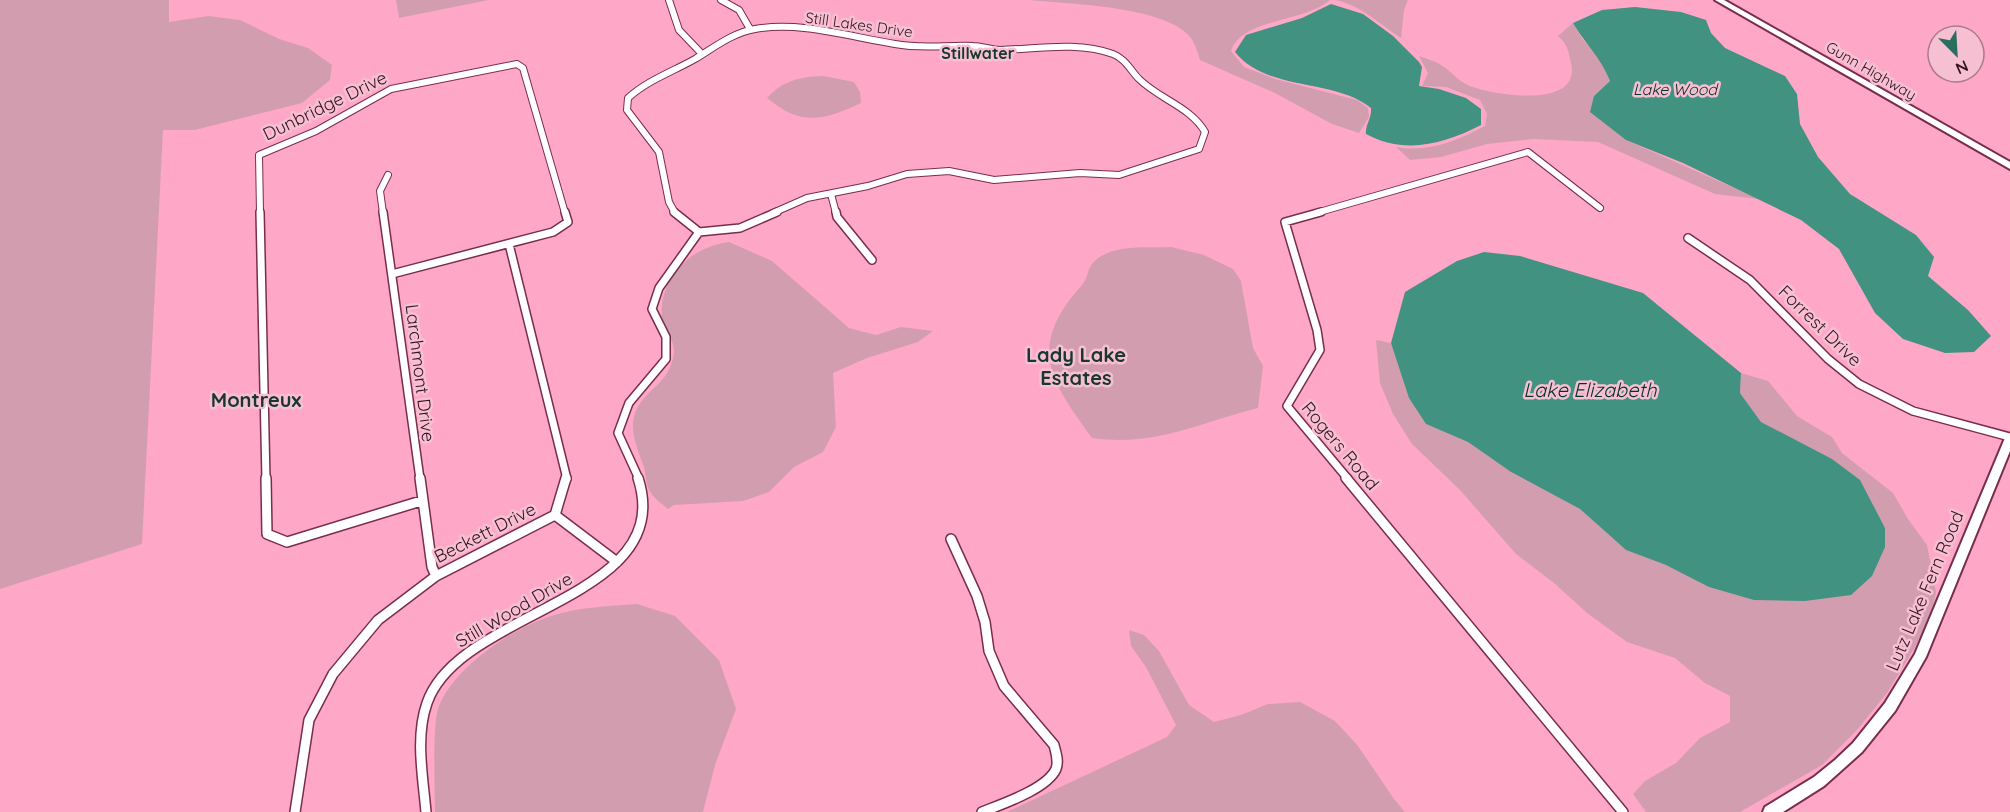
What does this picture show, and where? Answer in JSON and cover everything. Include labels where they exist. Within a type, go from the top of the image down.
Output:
[{"type":"main road","name":"Gunn Highway","points":[[1719,0],[2010,166]]},
{"type":"main road","name":"Lutz Lake Fern Road","points":[[1770,812],[1819,784],[1854,753],[1902,689],[1920,657],[2010,437]]},
{"type":"street","points":[[669,0],[675,25],[681,35],[701,53]]},
{"type":"street","points":[[721,0],[739,10],[750,29]]},
{"type":"street","name":"Still Lakes Drive","points":[[780,28],[836,32],[898,45],[976,46],[996,50],[1066,46],[1106,52],[1116,55],[1128,64],[1137,77],[1158,96],[1197,118],[1205,132],[1199,150],[1119,174],[1080,173],[994,180],[950,171],[925,172],[807,198],[740,228],[699,232],[676,215],[667,200],[667,177],[660,154],[652,138],[627,110],[628,98],[639,87],[701,53],[727,36],[750,29],[780,28]]},
{"type":"street","name":"Dunbridge Drive","points":[[392,274],[558,231],[567,225],[569,220],[523,68],[517,63],[391,89],[316,131],[259,155],[267,534],[287,542],[421,501]]},
{"type":"street","name":"Rogers Road","points":[[1600,208],[1528,152],[1285,222],[1317,330],[1320,350],[1287,406],[1623,812]]},
{"type":"street","name":"Larchmont Drive","points":[[388,175],[380,191],[421,501],[432,567],[436,576]]},
{"type":"street","points":[[831,194],[837,217],[872,260]]},
{"type":"street","name":"Still Wood Drive","points":[[426,812],[420,737],[431,692],[464,654],[519,621],[578,593],[617,561],[641,527],[642,492],[618,433],[629,403],[666,359],[666,337],[652,309],[659,288],[699,232]]},
{"type":"street","name":"Forrest Drive","points":[[1688,238],[1724,260],[1750,281],[1839,368],[1859,384],[1912,410],[2010,437]]},
{"type":"street","name":"Beckett Drive","points":[[295,812],[309,720],[333,674],[378,620],[436,576],[555,515],[567,481],[510,244]]},
{"type":"street","points":[[555,515],[617,561]]},
{"type":"street","points":[[951,539],[977,596],[985,622],[989,651],[1004,686],[1054,745],[1057,756],[1053,775],[1044,783],[982,812]]},
{"type":"shaded area","points":[[0,0],[169,0],[169,22],[208,16],[240,20],[279,39],[308,48],[332,65],[330,80],[302,103],[195,130],[163,130],[142,544],[0,589]]},
{"type":"shaded area","points":[[396,0],[489,0],[399,18]]},
{"type":"shaded area","points":[[1029,0],[1330,0],[1305,13],[1247,32],[1237,40],[1231,51],[1244,67],[1275,79],[1357,100],[1368,108],[1369,117],[1359,133],[1332,124],[1275,93],[1200,60],[1191,38],[1179,27],[1161,19],[1116,8]]},
{"type":"shaded area","points":[[1335,0],[1408,0],[1404,10],[1401,38],[1362,11]]},
{"type":"shaded area","points":[[1573,23],[1583,40],[1601,59],[1610,81],[1594,96],[1626,140],[1759,199],[1715,194],[1598,142],[1534,139],[1487,144],[1441,157],[1410,160],[1396,147],[1431,147],[1485,126],[1487,114],[1480,100],[1446,87],[1422,86],[1428,73],[1419,56],[1439,64],[1463,82],[1481,90],[1533,96],[1550,93],[1563,88],[1571,78],[1568,51],[1558,36]]},
{"type":"shaded area","points":[[823,76],[854,82],[860,92],[861,103],[835,114],[812,118],[790,113],[767,98],[786,83],[807,77]]},
{"type":"shaded area","points":[[729,242],[772,261],[849,328],[876,335],[901,327],[933,331],[918,342],[867,358],[833,373],[836,427],[823,452],[794,467],[769,492],[743,501],[674,505],[668,509],[654,497],[648,488],[634,434],[634,418],[641,402],[667,373],[673,358],[674,346],[662,320],[665,291],[671,278],[679,267],[702,250]]},
{"type":"shaded area","points":[[1171,247],[1204,255],[1233,269],[1241,281],[1253,348],[1263,366],[1258,408],[1157,436],[1115,440],[1092,438],[1055,380],[1050,362],[1050,345],[1054,326],[1065,307],[1084,283],[1090,266],[1099,257],[1128,248]]},
{"type":"shaded area","points":[[1376,340],[1391,343],[1426,424],[1468,442],[1514,474],[1580,509],[1626,550],[1666,565],[1885,528],[1873,507],[1791,439],[1761,422],[1740,393],[1741,373],[1768,381],[1797,416],[1832,437],[1842,453],[1893,493],[1927,545],[1936,592],[1933,610],[1915,647],[1887,693],[1857,730],[1822,765],[1740,812],[1646,812],[1633,794],[1645,781],[1676,763],[1700,738],[1730,722],[1730,696],[1705,683],[1675,658],[1627,642],[1587,613],[1554,583],[1516,554],[1460,490],[1412,444],[1393,414],[1380,383]]},
{"type":"shaded area","points":[[637,604],[675,616],[719,660],[736,709],[715,765],[703,812],[435,812],[437,714],[447,691],[458,677],[486,651],[535,622],[551,616],[594,607]]},
{"type":"shaded area","points":[[1129,630],[1144,635],[1159,651],[1189,705],[1214,722],[1241,715],[1268,704],[1300,702],[1335,721],[1358,746],[1405,812],[1007,812],[1167,737],[1176,725],[1146,667],[1131,646]]},
{"type":"water","points":[[1331,4],[1363,14],[1393,36],[1422,67],[1419,86],[1439,89],[1466,98],[1481,109],[1481,125],[1439,142],[1410,145],[1381,140],[1366,134],[1371,108],[1339,92],[1265,73],[1249,65],[1235,52],[1246,35],[1302,18]]},
{"type":"water","name":"Lake Wood","points":[[1635,7],[1681,12],[1706,20],[1711,33],[1725,48],[1785,76],[1797,94],[1800,124],[1818,157],[1850,194],[1916,235],[1934,257],[1928,276],[1968,310],[1991,336],[1974,352],[1945,353],[1903,339],[1875,313],[1839,249],[1801,220],[1683,163],[1626,140],[1590,112],[1594,96],[1610,81],[1602,64],[1573,23],[1602,10]]},
{"type":"water","name":"Lake Elizabeth","points":[[1484,252],[1520,256],[1643,293],[1741,373],[1740,393],[1761,422],[1832,459],[1860,480],[1885,528],[1885,547],[1872,576],[1851,595],[1805,601],[1754,600],[1709,587],[1666,565],[1626,550],[1580,509],[1511,472],[1468,442],[1426,424],[1409,398],[1391,343],[1405,292],[1457,261]]},
{"type":"district","name":"Stillwater","points":[[978,53]]},
{"type":"district","name":"Lady Lake Estates","points":[[1076,366]]},
{"type":"district","name":"Montreux","points":[[256,400]]}]
